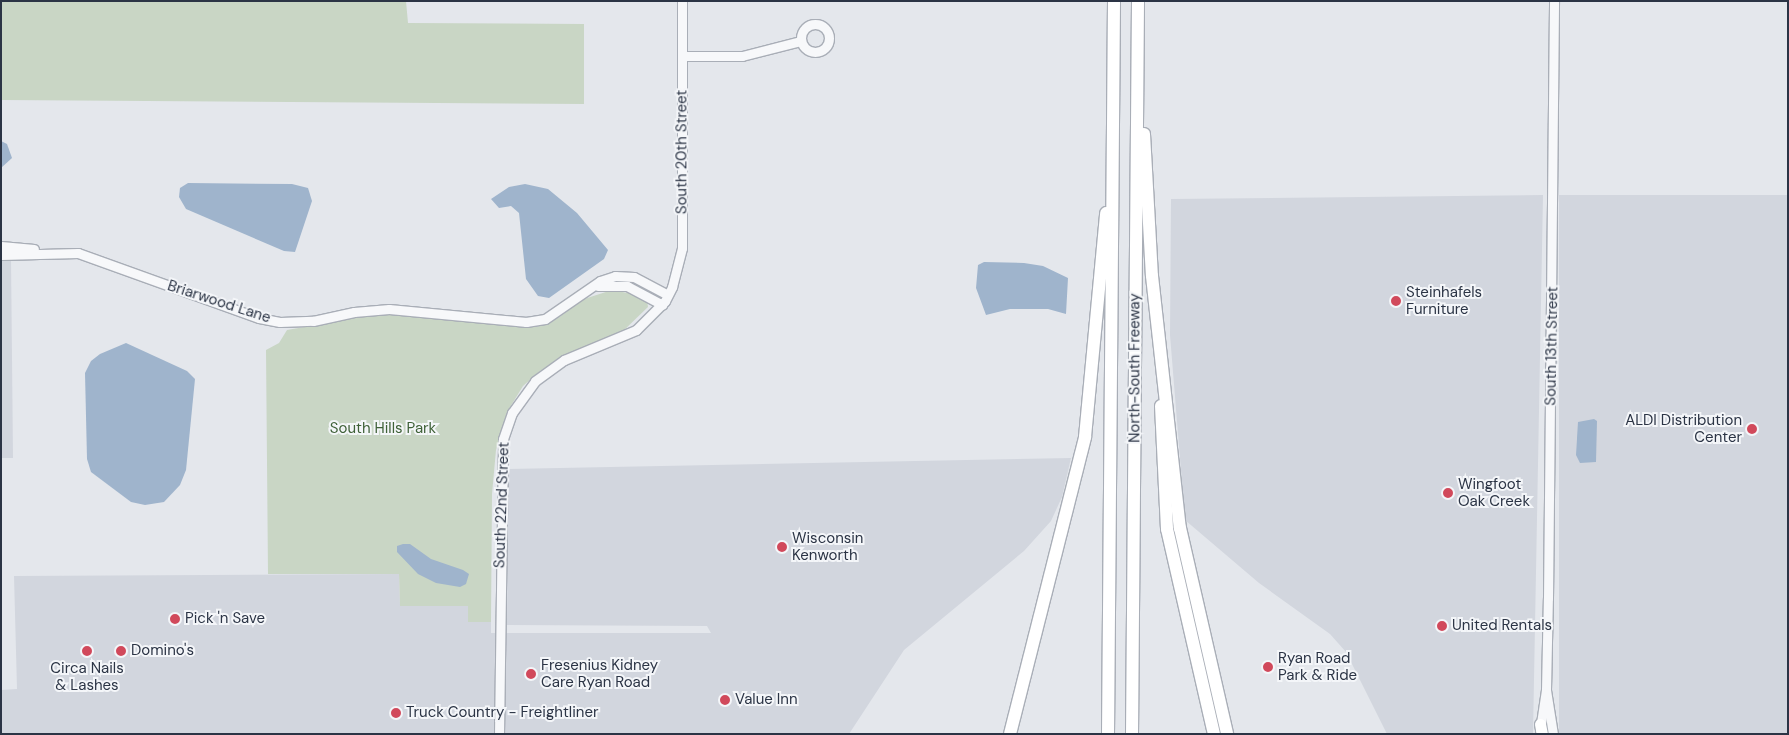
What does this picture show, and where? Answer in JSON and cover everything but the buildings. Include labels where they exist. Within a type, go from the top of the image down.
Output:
[{"type":"highway","name":"North-South Freeway","points":[[1108,734],[1114,1]]},
{"type":"highway","name":"North-South Freeway","points":[[1132,734],[1138,1]]},
{"type":"highway","points":[[1138,32],[1152,276],[1162,376],[1167,529],[1214,734]]},
{"type":"highway","points":[[1010,734],[1018,712],[1085,437],[1098,314],[1101,243],[1112,163]]},
{"type":"highway","points":[[1162,376],[1170,421],[1180,528],[1227,734]]},
{"type":"highway","points":[[1018,712],[1019,734]]},
{"type":"street","name":"South 20th Street","points":[[665,300],[682,248],[684,56],[682,1]]},
{"type":"street","name":"South 13th Street","points":[[1541,730],[1546,690],[1554,1]]},
{"type":"street","points":[[684,56],[742,56],[801,41]]},
{"type":"street","name":"Briarwood Lane","points":[[1,246],[78,253],[259,318],[280,322],[313,321],[354,312],[389,309],[526,322],[544,319],[600,281],[615,276],[634,277],[665,300]]},
{"type":"street","name":"Briarwood Lane","points":[[1,255],[52,251]]},
{"type":"street","name":"South 22nd Street","points":[[499,734],[501,449],[512,413],[525,393],[546,372],[569,357],[625,337],[645,323],[665,300]]},
{"type":"street","name":"South 13th Street","points":[[1546,690],[1553,734]]},
{"type":"shaded area","points":[[1543,195],[1533,734],[1387,734],[1346,652],[1330,634],[1259,583],[1185,520],[1170,335],[1171,199]]},
{"type":"shaded area","points":[[1559,195],[1788,195],[1788,734],[1559,734]]},
{"type":"shaded area","points":[[11,258],[13,458],[1,458],[1,259]]},
{"type":"shaded area","points":[[1071,458],[1062,497],[1051,521],[1024,551],[904,650],[849,734],[1,734],[1,690],[17,689],[14,576],[399,574],[400,605],[468,606],[468,622],[491,622],[491,633],[711,633],[707,626],[507,625],[508,469]]},
{"type":"green space","points":[[1,1],[406,1],[408,23],[584,24],[584,104],[1,100]]},
{"type":"green space","name":"South Hills Park","points":[[612,290],[638,295],[647,300],[648,307],[620,334],[572,353],[540,371],[523,386],[507,412],[496,450],[492,494],[491,622],[468,622],[468,606],[400,606],[399,574],[268,574],[266,350],[279,343],[287,330],[379,314],[537,327],[561,316],[581,300]]},
{"type":"water","points":[[1,141],[7,144],[12,158],[1,168]]},
{"type":"water","points":[[188,183],[292,184],[308,188],[312,201],[295,252],[284,251],[186,209],[179,197],[180,188]]},
{"type":"water","points":[[525,184],[548,189],[577,213],[608,250],[604,259],[549,298],[538,296],[526,279],[519,213],[511,206],[499,208],[491,199],[509,187]]},
{"type":"water","points":[[984,262],[1024,263],[1043,266],[1068,278],[1066,314],[1048,309],[1010,309],[986,315],[976,288],[978,265]]},
{"type":"water","points":[[126,343],[187,371],[195,379],[186,470],[180,485],[164,502],[145,505],[131,502],[91,472],[87,459],[85,373],[91,361],[100,354]]},
{"type":"water","points":[[1594,419],[1597,421],[1596,462],[1580,463],[1576,455],[1578,422]]},
{"type":"water","points":[[410,544],[431,559],[463,570],[469,574],[466,584],[460,587],[436,583],[418,574],[397,552],[397,546]]},
{"type":"place","name":"Steinhafels Furniture","points":[[1396,301]]},
{"type":"place","name":"ALDI Distribution Center","points":[[1752,429]]},
{"type":"place","name":"Wingfoot Oak Creek","points":[[1448,493]]},
{"type":"place","name":"Wisconsin Kenworth","points":[[782,547]]},
{"type":"place","name":"Pick 'n Save","points":[[175,619]]},
{"type":"place","name":"United Rentals","points":[[1442,626]]},
{"type":"place","name":"Circa Nails & Lashes","points":[[87,651]]},
{"type":"place","name":"Domino's","points":[[121,651]]},
{"type":"place","name":"Ryan Road Park & Ride","points":[[1268,667]]},
{"type":"place","name":"Fresenius Kidney Care Ryan Road","points":[[531,674]]},
{"type":"place","name":"Value Inn","points":[[725,700]]},
{"type":"place","name":"Truck Country - Freightliner","points":[[396,713]]}]
